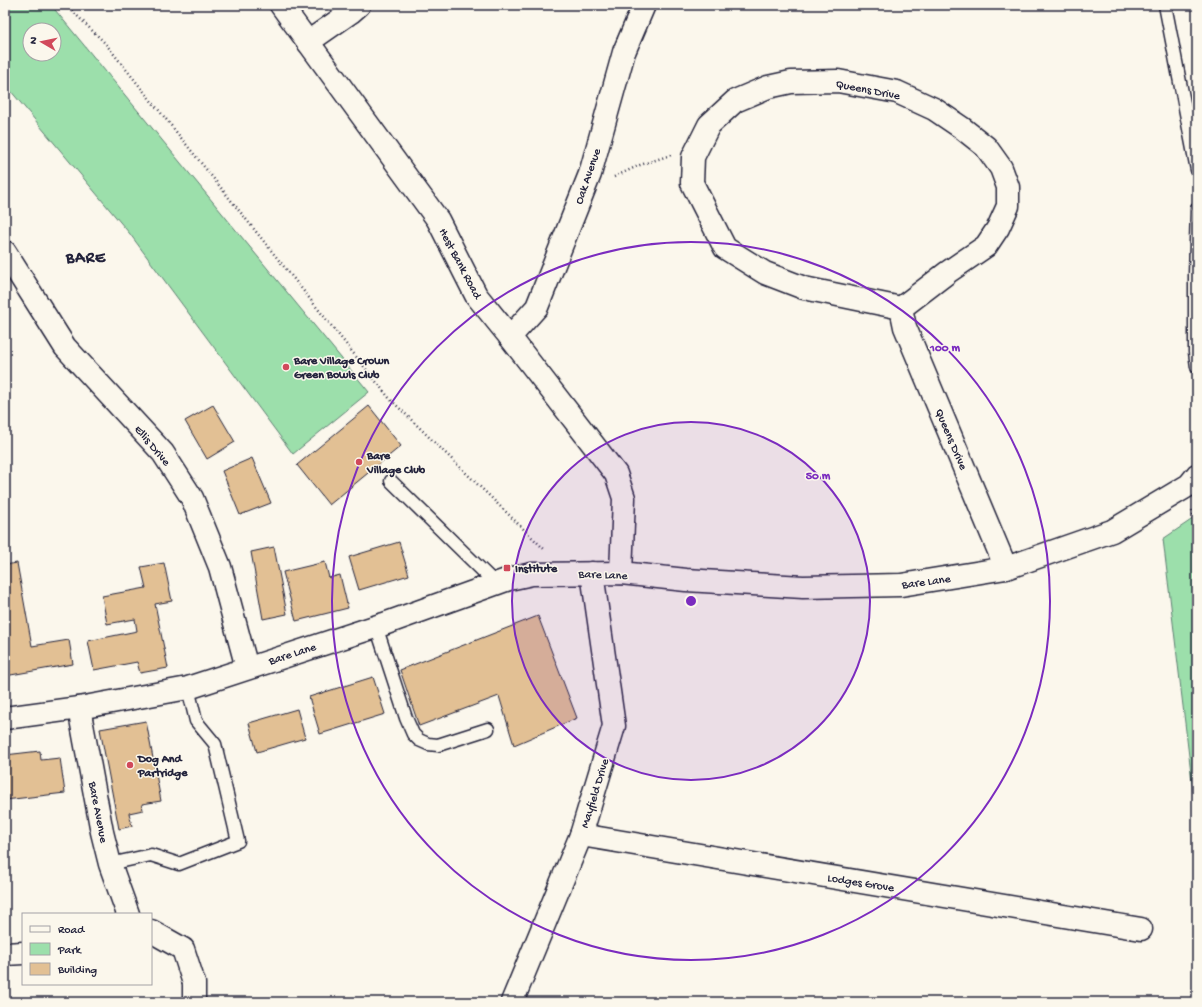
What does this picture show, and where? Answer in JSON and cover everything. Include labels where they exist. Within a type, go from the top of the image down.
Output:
[{"type":"street","name":"Hest Bank Road","points":[[281,5],[438,220],[476,295],[616,474],[624,498],[621,573]]},
{"type":"street","points":[[308,42],[359,5]]},
{"type":"street","name":"Oak Avenue","points":[[510,337],[537,308],[590,174],[624,52],[644,5]]},
{"type":"street","name":"Queens Drive","points":[[838,81],[897,92],[934,109],[986,147],[1001,168],[1008,188],[1008,206],[998,228],[986,246],[948,272],[901,308],[804,288],[765,273],[725,248],[692,183],[692,157],[708,125],[735,101],[768,86],[791,82],[838,81]]},
{"type":"street","name":"Ellis Drive","points":[[5,252],[65,347],[163,453],[192,498],[220,567],[247,668]]},
{"type":"street","name":"Queens Drive","points":[[901,308],[905,327],[1006,568]]},
{"type":"street","name":"Bare Lane","points":[[5,718],[79,708],[188,688],[376,626],[509,579],[532,574],[621,573],[686,580],[803,587],[901,585],[1006,568],[1112,531],[1193,480]]},
{"type":"street","name":"Mayfield Drive","points":[[512,1002],[581,835],[614,726],[592,573]]},
{"type":"street","name":"Bare Avenue","points":[[79,708],[102,832],[110,864],[128,913]]},
{"type":"street","name":"Lodges Grove","points":[[581,835],[1141,929]]},
{"type":"street","points":[[152,932],[183,950],[194,983],[194,1002]]},
{"type":"street","points":[[5,954],[22,953]]},
{"type":"lane","points":[[1165,5],[1197,170]]},
{"type":"lane","points":[[1197,209],[1195,352],[1197,367]]},
{"type":"lane","points":[[391,481],[496,584]]},
{"type":"lane","points":[[376,626],[406,718],[413,734],[419,740],[428,744],[438,745],[488,729]]},
{"type":"lane","points":[[110,864],[151,855],[179,864],[238,841],[215,744],[196,721],[188,688]]},
{"type":"path","points":[[66,5],[105,43],[390,399],[568,573]]},
{"type":"path","points":[[590,174],[607,180],[640,165],[676,153],[692,157]]},
{"type":"path","points":[[1193,480],[1197,542]]},
{"type":"green space","points":[[5,5],[51,5],[369,392],[293,454],[130,234],[5,84]]},
{"type":"green space","points":[[1197,516],[1197,823],[1163,539]]},
{"type":"building","points":[[213,405],[235,442],[207,459],[185,421]]},
{"type":"building","points":[[369,406],[401,446],[329,505],[297,465]]},
{"type":"building","points":[[252,458],[271,503],[240,515],[222,471]]},
{"type":"building","points":[[399,542],[409,575],[359,590],[349,557]]},
{"type":"building","points":[[274,547],[287,614],[263,619],[251,552]]},
{"type":"building","points":[[325,562],[329,578],[340,575],[348,608],[296,621],[283,572]]},
{"type":"building","points":[[17,563],[32,646],[69,640],[73,664],[5,676],[5,565]]},
{"type":"building","points":[[164,563],[172,601],[155,604],[168,668],[140,673],[137,662],[94,670],[88,641],[137,631],[135,619],[107,624],[102,596],[146,588],[141,567]]},
{"type":"building","points":[[538,616],[577,718],[514,745],[499,696],[419,726],[400,670]]},
{"type":"building","points":[[373,677],[385,714],[320,734],[309,697]]},
{"type":"building","points":[[297,709],[305,738],[257,752],[249,723]]},
{"type":"building","name":"Dog And Partridge","points":[[146,721],[161,801],[142,804],[143,810],[129,813],[132,826],[119,829],[100,729]]},
{"type":"building","points":[[40,751],[41,760],[60,758],[65,793],[5,800],[5,755]]},
{"type":"place","name":"Bare Village Crown Green Bowls Club","points":[[286,367]]},
{"type":"place","name":"Bare Village Club","points":[[359,462]]},
{"type":"place","name":"Institute","points":[[507,568]]},
{"type":"place","name":"Dog And Partridge","points":[[130,765]]},
{"type":"district","name":"BARE","points":[[86,256]]}]
